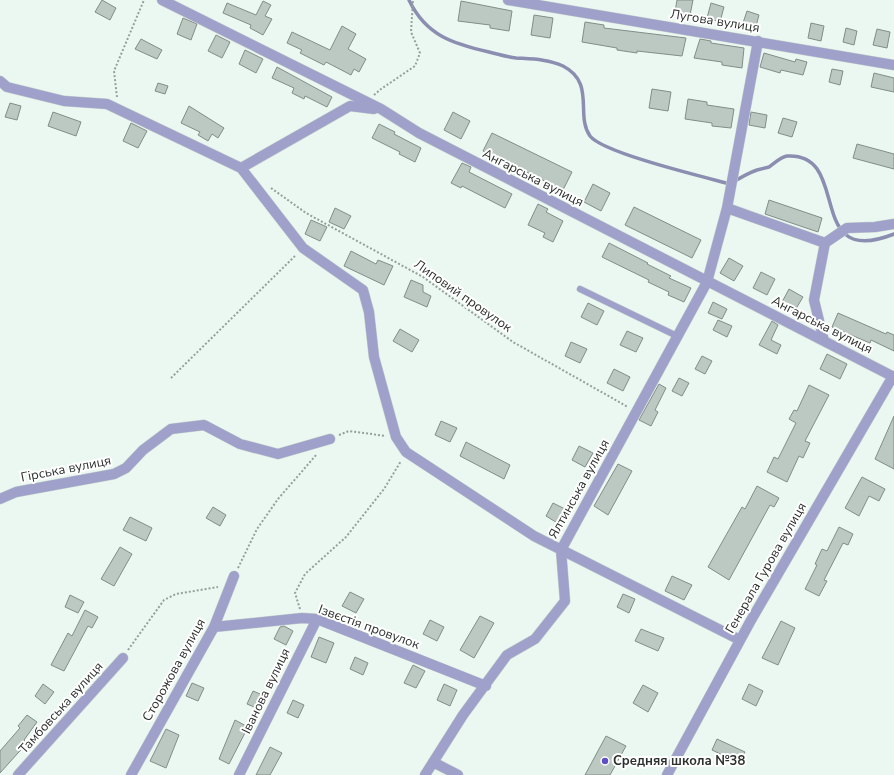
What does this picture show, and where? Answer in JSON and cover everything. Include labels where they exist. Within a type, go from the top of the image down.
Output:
[{"type":"street","name":"Ангарська вулиця","points":[[162,0],[382,109],[419,134],[893,376]]},
{"type":"street","name":"Лугова вулиця","points":[[508,0],[894,65]]},
{"type":"street","name":"Ялтинська вулиця","points":[[426,775],[464,715],[507,655],[535,639],[565,601],[561,550],[707,282],[727,208],[758,41]]},
{"type":"street","points":[[0,81],[7,87],[64,101],[107,104],[241,168],[302,248],[363,290],[369,312],[374,357],[396,437],[406,452],[534,536],[740,640]]},
{"type":"street","points":[[241,168],[350,106],[382,109]]},
{"type":"street","points":[[727,208],[829,240]]},
{"type":"street","points":[[824,341],[814,300],[829,240],[847,228],[875,227],[893,224]]},
{"type":"street","name":"Генерала Гурова вулиця","points":[[667,775],[740,640],[813,511],[893,376]]},
{"type":"street","name":"Гірська вулиця","points":[[0,499],[16,492],[114,474],[126,468],[143,450],[171,429],[204,425],[240,444],[278,454],[330,439]]},
{"type":"street","name":"Сторожова вулиця","points":[[130,775],[214,626],[234,576]]},
{"type":"street","name":"Ізвєстія провулок","points":[[214,626],[302,618],[316,619],[486,686]]},
{"type":"street","name":"Іванова вулиця","points":[[239,775],[316,619]]},
{"type":"street","name":"Тамбовська вулиця","points":[[18,775],[123,658]]},
{"type":"street","points":[[433,762],[458,775]]},
{"type":"lane","points":[[580,289],[677,336]]},
{"type":"path","points":[[118,109],[114,71],[144,0]]},
{"type":"path","points":[[382,109],[373,96],[415,66],[420,53],[411,32],[412,0]]},
{"type":"path","name":"Липовий провулок","points":[[267,186],[306,213],[423,277],[513,342],[636,411]]},
{"type":"path","points":[[170,378],[302,248]]},
{"type":"path","points":[[234,576],[257,529],[278,499],[330,439],[349,431],[396,437]]},
{"type":"path","points":[[302,618],[295,593],[305,574],[346,537],[384,489],[406,452]]},
{"type":"path","points":[[123,658],[164,600],[176,594],[220,586]]},
{"type":"building","points":[[102,0],[116,8],[110,20],[95,12]]},
{"type":"building","points":[[677,0],[693,0],[690,15],[675,12]]},
{"type":"building","points":[[263,1],[271,5],[265,16],[272,19],[263,35],[250,28],[251,25],[223,13],[227,3],[256,15]]},
{"type":"building","points":[[461,1],[512,11],[509,31],[490,28],[490,25],[458,21]]},
{"type":"building","points":[[711,3],[724,7],[720,22],[707,18]]},
{"type":"building","points":[[747,11],[759,15],[755,30],[742,26]]},
{"type":"building","points":[[534,15],[553,18],[550,38],[531,35]]},
{"type":"building","points":[[183,18],[197,24],[191,40],[177,34]]},
{"type":"building","points":[[585,22],[604,25],[604,28],[686,38],[682,56],[637,51],[637,53],[582,42]]},
{"type":"building","points":[[811,23],[824,26],[821,41],[808,38]]},
{"type":"building","points":[[342,26],[356,34],[348,49],[366,59],[359,72],[354,69],[351,75],[326,62],[324,65],[300,53],[302,50],[287,43],[292,32],[330,50]]},
{"type":"building","points":[[846,28],[857,31],[854,45],[843,42]]},
{"type":"building","points":[[877,29],[890,32],[887,48],[873,45]]},
{"type":"building","points":[[216,35],[230,42],[222,58],[208,51]]},
{"type":"building","points":[[141,39],[162,50],[157,59],[135,49]]},
{"type":"building","points":[[700,39],[711,41],[711,43],[744,48],[742,68],[722,65],[722,62],[694,58]]},
{"type":"building","points":[[245,50],[263,59],[256,73],[239,64]]},
{"type":"building","points":[[764,53],[795,62],[796,59],[807,62],[803,75],[781,70],[780,73],[760,67]]},
{"type":"building","points":[[277,67],[332,97],[327,107],[305,96],[304,99],[292,93],[294,88],[272,78]]},
{"type":"building","points":[[832,69],[843,71],[840,85],[829,82]]},
{"type":"building","points":[[874,73],[894,78],[894,92],[871,87]]},
{"type":"building","points":[[158,83],[168,86],[165,94],[155,91]]},
{"type":"building","points":[[652,89],[671,92],[668,111],[649,108]]},
{"type":"building","points":[[688,99],[707,102],[707,105],[734,109],[731,128],[712,126],[712,123],[685,119]]},
{"type":"building","points":[[10,103],[21,106],[17,120],[5,117]]},
{"type":"building","points":[[189,106],[224,128],[218,138],[212,134],[208,141],[198,135],[200,132],[181,123]]},
{"type":"building","points":[[53,112],[81,122],[76,136],[48,126]]},
{"type":"building","points":[[453,112],[470,121],[461,139],[444,130]]},
{"type":"building","points":[[751,112],[767,115],[765,128],[749,125]]},
{"type":"building","points":[[783,118],[797,122],[792,137],[778,133]]},
{"type":"building","points":[[131,123],[147,131],[138,148],[123,141]]},
{"type":"building","points":[[379,124],[395,132],[394,134],[421,148],[415,162],[399,154],[400,152],[372,138]]},
{"type":"building","points":[[492,133],[572,172],[563,190],[483,151]]},
{"type":"building","points":[[857,144],[894,154],[894,169],[853,158]]},
{"type":"building","points":[[462,163],[471,167],[469,172],[512,194],[505,208],[462,186],[461,188],[451,183]]},
{"type":"building","points":[[593,184],[610,193],[601,211],[584,202]]},
{"type":"building","points":[[769,200],[822,218],[818,232],[765,214]]},
{"type":"building","points":[[538,204],[548,209],[546,212],[563,221],[553,242],[543,237],[545,233],[528,225]]},
{"type":"building","points":[[634,207],[701,240],[692,258],[625,225]]},
{"type":"building","points":[[335,208],[351,216],[344,229],[329,222]]},
{"type":"building","points":[[311,220],[327,227],[320,241],[305,234]]},
{"type":"building","points":[[609,243],[671,276],[669,278],[691,288],[684,302],[668,295],[669,292],[648,282],[649,280],[602,257]]},
{"type":"building","points":[[351,251],[376,264],[378,260],[393,266],[384,285],[344,266]]},
{"type":"building","points":[[729,258],[743,266],[734,281],[720,273]]},
{"type":"building","points":[[761,272],[775,279],[767,295],[753,288]]},
{"type":"building","points":[[411,280],[423,285],[423,292],[431,296],[427,307],[404,297]]},
{"type":"building","points":[[789,289],[803,297],[794,312],[781,304]]},
{"type":"building","points":[[713,302],[727,309],[722,319],[708,313]]},
{"type":"building","points":[[588,303],[604,311],[597,325],[581,317]]},
{"type":"building","points":[[838,313],[886,334],[887,332],[894,335],[894,351],[871,340],[870,343],[832,327]]},
{"type":"building","points":[[718,320],[732,326],[727,337],[713,330]]},
{"type":"building","points":[[772,321],[778,325],[771,340],[781,345],[777,354],[759,345]]},
{"type":"building","points":[[400,329],[419,340],[412,352],[393,341]]},
{"type":"building","points":[[627,331],[643,338],[636,352],[620,345]]},
{"type":"building","points":[[571,342],[587,349],[580,363],[565,356]]},
{"type":"building","points":[[827,354],[847,364],[840,379],[820,369]]},
{"type":"building","points":[[702,356],[712,361],[705,374],[695,369]]},
{"type":"building","points":[[614,369],[630,377],[623,391],[607,383]]},
{"type":"building","points":[[679,378],[689,383],[682,396],[672,391]]},
{"type":"building","points":[[659,384],[666,388],[655,410],[658,412],[651,426],[639,420]]},
{"type":"building","points":[[809,385],[829,395],[805,441],[810,443],[803,458],[799,456],[787,482],[767,472],[774,457],[778,459],[796,423],[789,419],[794,410],[797,411]]},
{"type":"building","points":[[894,416],[894,469],[875,459]]},
{"type":"building","points":[[441,421],[457,428],[450,442],[435,435]]},
{"type":"building","points":[[466,442],[510,465],[504,479],[460,456]]},
{"type":"building","points":[[579,446],[593,453],[585,467],[572,460]]},
{"type":"building","points":[[618,464],[632,471],[608,515],[594,506]]},
{"type":"building","points":[[862,477],[885,489],[879,501],[869,496],[859,516],[845,508]]},
{"type":"building","points":[[757,486],[779,498],[774,507],[770,505],[729,580],[708,567],[742,507],[745,509]]},
{"type":"building","points":[[553,503],[567,510],[559,524],[546,516]]},
{"type":"building","points":[[213,507],[226,515],[220,526],[206,518]]},
{"type":"building","points":[[130,517],[152,528],[146,541],[123,530]]},
{"type":"building","points":[[839,527],[853,534],[848,545],[843,543],[824,580],[827,581],[819,596],[805,589],[817,565],[815,564],[822,549],[827,551]]},
{"type":"building","points":[[120,547],[132,554],[114,586],[101,579]]},
{"type":"building","points":[[672,576],[692,585],[684,600],[665,591]]},
{"type":"building","points":[[350,592],[364,599],[356,613],[342,606]]},
{"type":"building","points":[[623,594],[635,599],[629,613],[617,607]]},
{"type":"building","points":[[70,595],[84,602],[78,613],[65,607]]},
{"type":"building","points":[[85,610],[98,617],[92,628],[88,626],[64,671],[51,665],[68,633],[72,636]]},
{"type":"building","points":[[480,616],[494,623],[474,658],[460,650]]},
{"type":"building","points":[[430,620],[444,627],[437,641],[423,634]]},
{"type":"building","points":[[781,621],[795,628],[778,665],[762,658]]},
{"type":"building","points":[[284,626],[293,631],[286,645],[274,639],[280,627]]},
{"type":"building","points":[[641,629],[664,638],[658,651],[635,641]]},
{"type":"building","points":[[319,637],[334,643],[326,663],[311,657]]},
{"type":"building","points":[[355,657],[368,663],[363,675],[350,669]]},
{"type":"building","points":[[413,665],[425,671],[416,688],[404,683]]},
{"type":"building","points":[[192,683],[204,688],[198,701],[186,696]]},
{"type":"building","points":[[43,684],[54,692],[45,704],[35,696]]},
{"type":"building","points":[[444,684],[457,690],[450,706],[437,700]]},
{"type":"building","points":[[749,684],[763,691],[756,706],[742,699]]},
{"type":"building","points":[[643,685],[658,693],[648,712],[633,703]]},
{"type":"building","points":[[253,691],[265,696],[259,709],[247,704]]},
{"type":"building","points":[[293,700],[304,705],[298,718],[287,713]]},
{"type":"building","points":[[27,715],[37,722],[24,740],[27,743],[0,773],[0,751],[20,728],[18,726]]},
{"type":"building","points":[[235,720],[248,727],[229,764],[219,759]]},
{"type":"building","points":[[166,729],[179,735],[166,768],[150,761]]},
{"type":"building","name":"Средняя школа №38","points":[[606,736],[626,746],[610,775],[585,775]]},
{"type":"building","points":[[717,739],[745,752],[739,763],[712,750]]},
{"type":"building","points":[[270,747],[282,753],[270,775],[256,775]]},
{"type":"waterway","points":[[409,0],[424,22],[433,30],[453,42],[509,57],[552,62],[563,66],[573,73],[579,81],[582,90],[586,128],[590,136],[599,143],[614,150],[655,164],[730,184],[750,173],[769,167],[787,156],[807,160],[819,172],[838,224],[848,236],[866,241],[894,234]]},
{"type":"place","name":"Средняя школа №38","points":[[605,761]]}]
